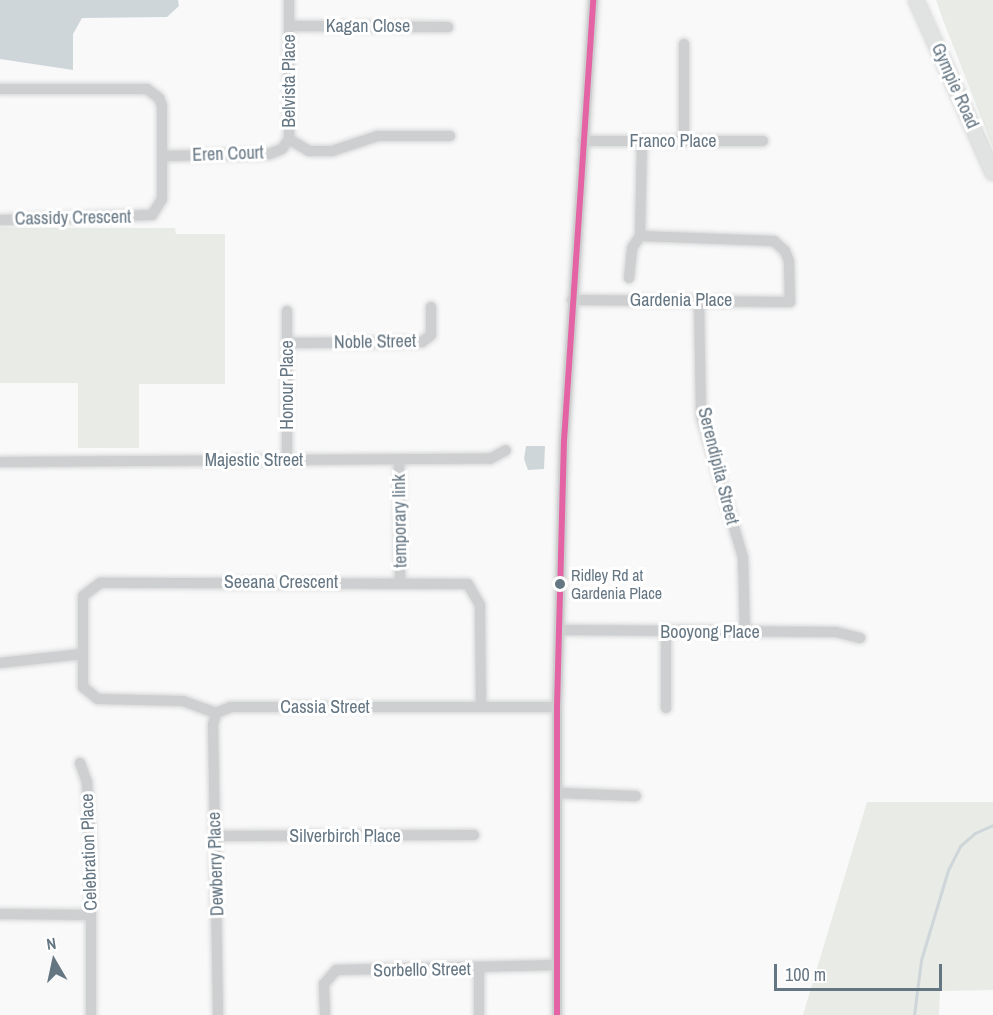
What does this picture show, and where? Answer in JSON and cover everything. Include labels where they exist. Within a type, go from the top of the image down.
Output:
[{"type":"main road","name":"Gympie Road","points":[[916,0],[993,173]]},
{"type":"street","name":"Belvista Place","points":[[289,0],[289,139],[309,151],[332,150],[378,136],[450,136]]},
{"type":"street","points":[[557,1015],[559,630],[572,300],[593,0]]},
{"type":"street","name":"Kagan Close","points":[[289,26],[448,27]]},
{"type":"street","points":[[684,44],[684,141]]},
{"type":"street","name":"Cassidy Crescent","points":[[0,89],[147,89],[159,98],[162,106],[162,199],[156,210],[146,218],[0,219]]},
{"type":"street","name":"Eren Court","points":[[162,156],[269,154],[282,149],[289,139]]},
{"type":"street","name":"Franco Place","points":[[584,141],[763,141]]},
{"type":"street","points":[[629,278],[632,248],[640,236],[642,141]]},
{"type":"street","name":"Gardenia Place","points":[[572,300],[790,302],[789,261],[785,251],[774,241],[640,236]]},
{"type":"street","name":"Serendipita Street","points":[[699,300],[701,415],[742,558],[745,632]]},
{"type":"street","name":"Noble Street","points":[[287,343],[422,342],[431,335],[431,307]]},
{"type":"street","name":"Honour Place","points":[[287,311],[287,460]]},
{"type":"street","name":"Majestic Street","points":[[0,462],[490,459],[506,450]]},
{"type":"street","name":"temporary link","points":[[399,460],[400,581]]},
{"type":"street","name":"Seeana Crescent","points":[[216,713],[183,701],[98,699],[83,687],[82,596],[100,583],[400,581],[468,584],[476,591],[480,605],[481,706]]},
{"type":"street","name":"Booyong Place","points":[[559,630],[836,633],[860,638]]},
{"type":"street","points":[[666,632],[666,708]]},
{"type":"street","points":[[0,663],[82,654]]},
{"type":"street","name":"Cassia Street","points":[[216,713],[231,707],[557,707]]},
{"type":"street","name":"Dewberry Place","points":[[216,713],[213,725],[218,1015]]},
{"type":"street","name":"Celebration Place","points":[[80,763],[87,782],[91,1015]]},
{"type":"street","points":[[557,793],[636,796]]},
{"type":"street","name":"Silverbirch Place","points":[[216,836],[474,835]]},
{"type":"street","points":[[0,915],[91,915]]},
{"type":"street","name":"Sorbello Street","points":[[325,1015],[324,984],[336,970],[479,969],[556,965]]},
{"type":"street","points":[[479,969],[479,1015]]},
{"type":"shaded area","points":[[0,0],[178,0],[179,6],[167,17],[82,18],[73,34],[73,70],[0,59]]},
{"type":"shaded area","points":[[936,0],[993,0],[993,148],[943,20]]},
{"type":"shaded area","points":[[0,228],[175,228],[176,234],[225,234],[225,384],[139,384],[139,448],[78,448],[78,383],[0,383]]},
{"type":"shaded area","points":[[526,446],[545,446],[544,469],[528,470],[524,459]]},
{"type":"shaded area","points":[[867,802],[993,802],[993,990],[940,991],[939,1015],[803,1015]]},
{"type":"waterway","points":[[914,1015],[921,960],[948,870],[960,846],[975,833],[993,825]]},
{"type":"transit line","points":[[557,1015],[557,707],[564,441],[593,0]]},
{"type":"place","name":"Ridley Rd at Gardenia Place","points":[[560,584]]}]
